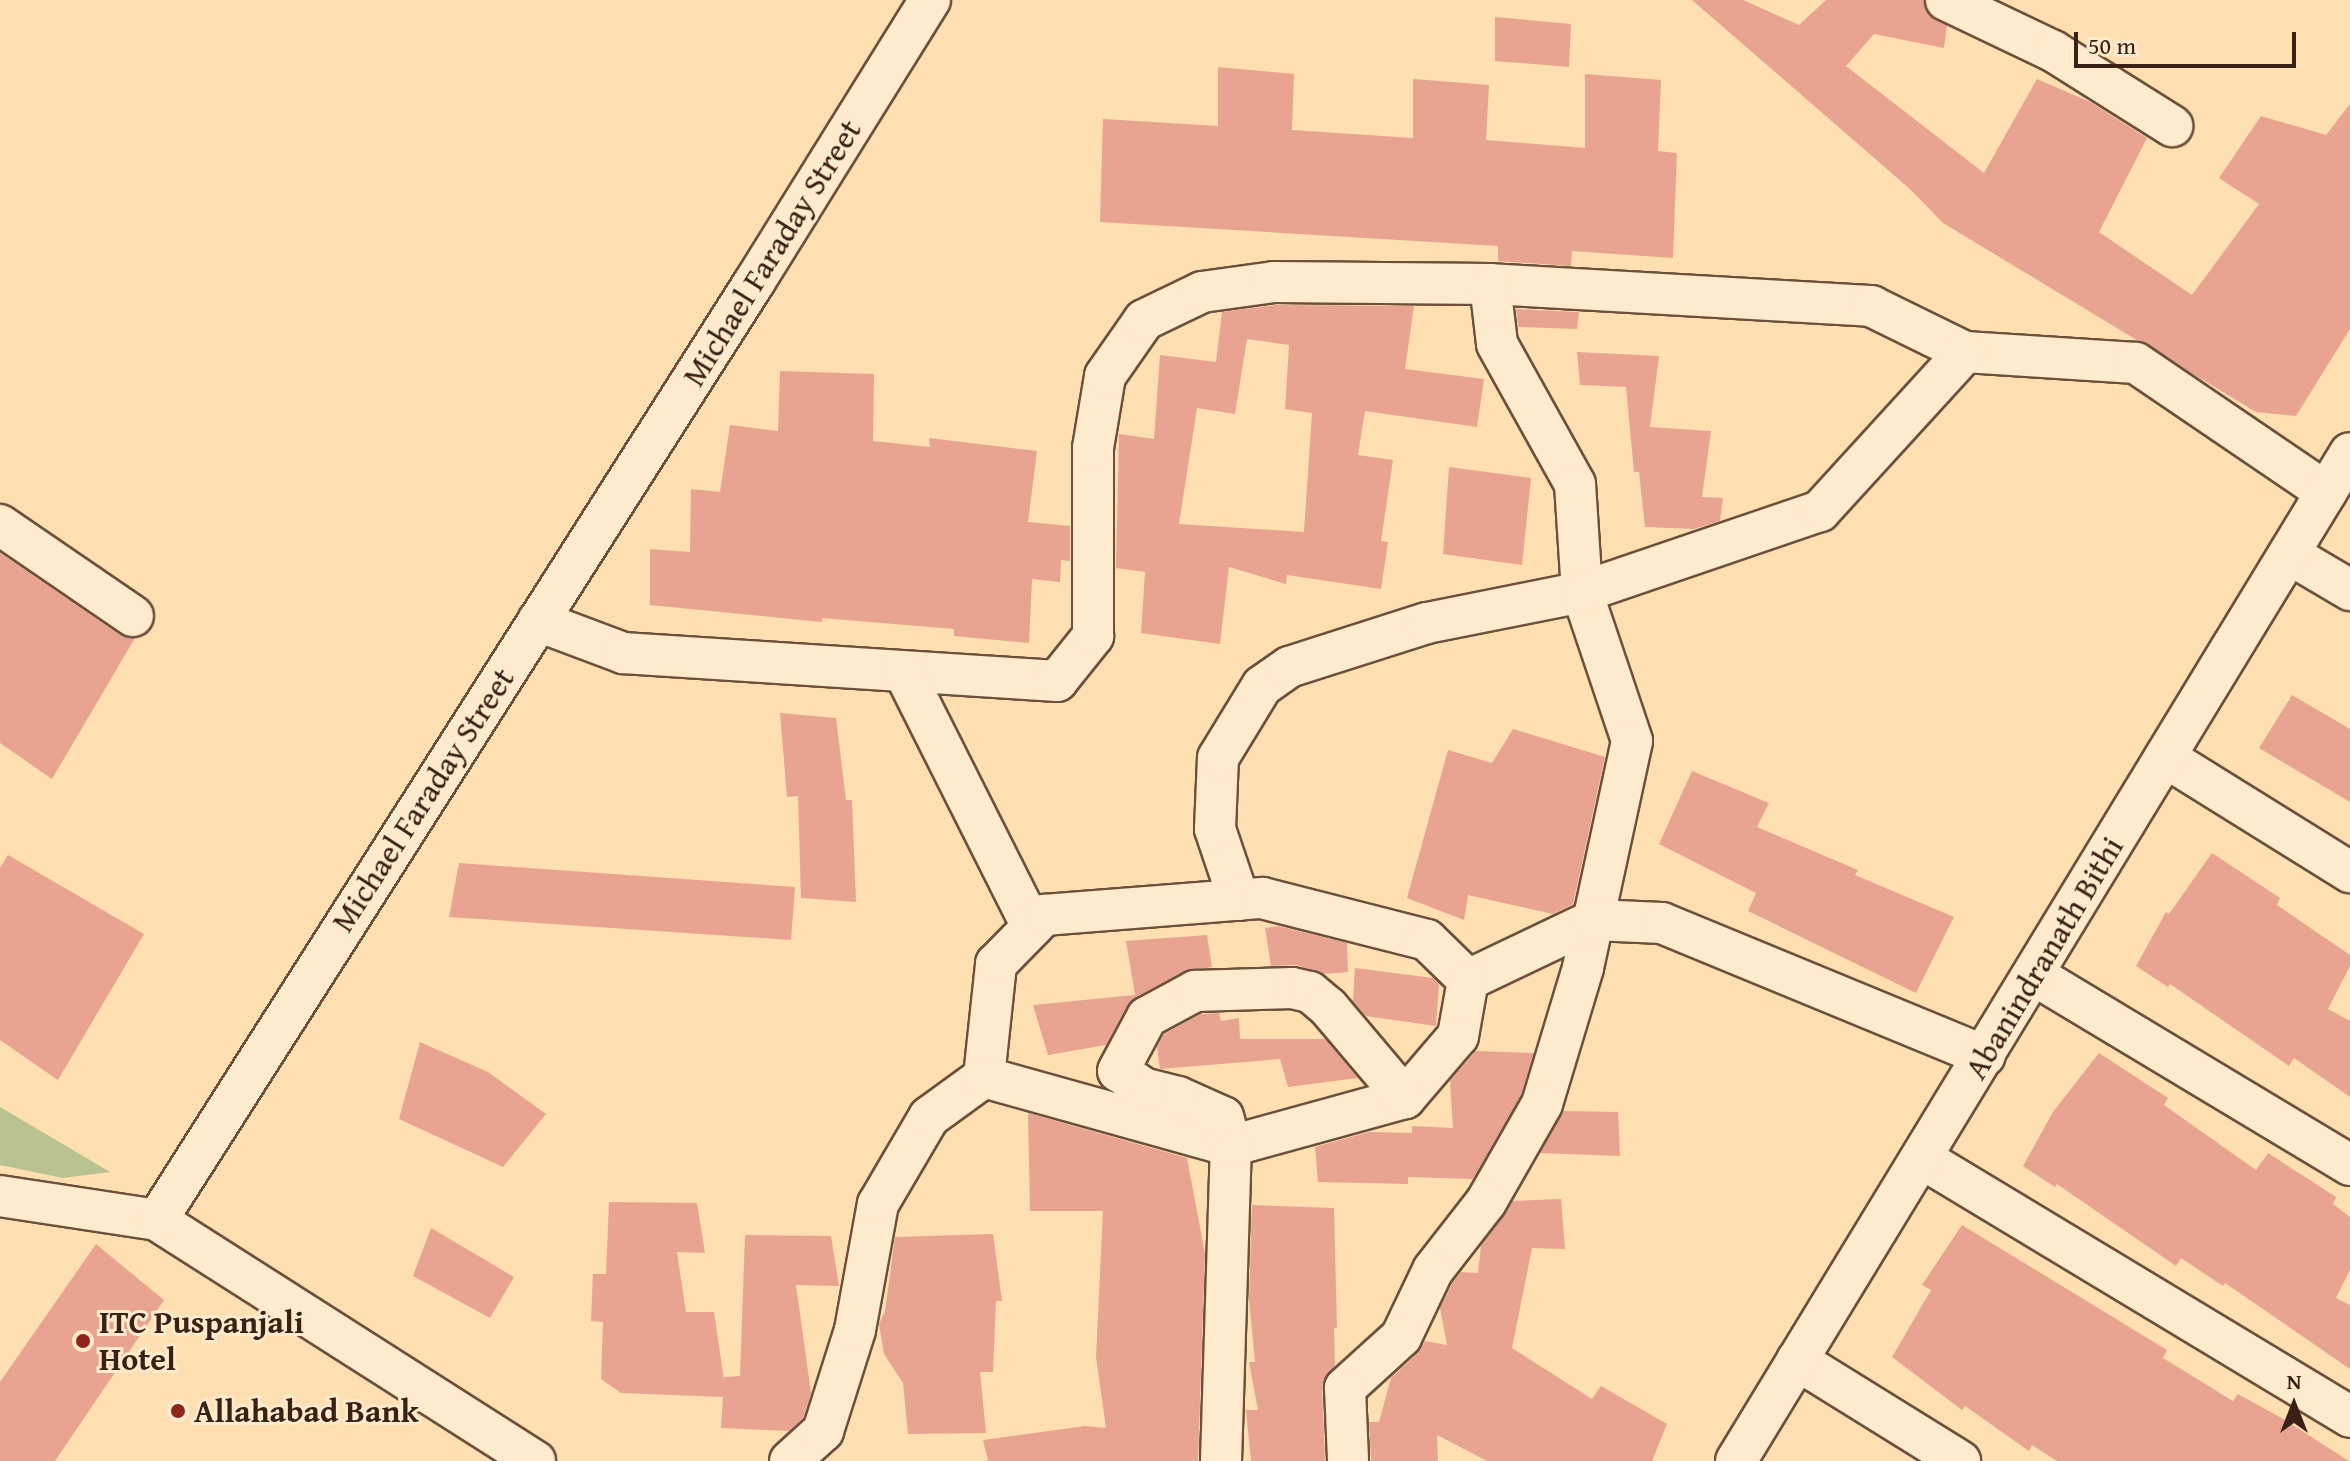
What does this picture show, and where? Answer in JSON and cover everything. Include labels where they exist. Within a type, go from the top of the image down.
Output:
[{"type":"street","name":"Michael Faraday Street","points":[[157,1220],[930,0]]},
{"type":"street","points":[[1946,0],[2053,51],[2172,126]]},
{"type":"street","points":[[538,621],[623,653],[1057,681],[1093,636],[1093,448],[1105,376],[1144,320],[1202,292],[1274,282],[1490,284],[1871,306],[1965,352],[2136,363],[2326,492]]},
{"type":"street","points":[[1348,1461],[1345,1388],[1401,1337],[1433,1270],[1486,1202],[1542,1104],[1594,920],[1632,741],[1582,592],[1575,484],[1497,344],[1490,284]]},
{"type":"street","points":[[1239,900],[1215,829],[1218,758],[1262,686],[1289,667],[1427,623],[1582,592],[1820,511],[1965,352]]},
{"type":"street","name":"Abanindranath Bithi","points":[[1736,1461],[1923,1159],[2350,453]]},
{"type":"street","points":[[0,525],[133,616]]},
{"type":"street","points":[[2289,554],[2350,590]]},
{"type":"street","points":[[904,672],[1032,927]]},
{"type":"street","points":[[2165,757],[2350,872]]},
{"type":"street","points":[[790,1461],[823,1431],[855,1330],[878,1204],[929,1117],[984,1077],[996,964],[1044,915],[1262,898],[1427,940],[1468,980]]},
{"type":"street","points":[[1468,980],[1594,920],[1662,923],[1985,1056]]},
{"type":"street","points":[[2034,975],[2350,1165]]},
{"type":"street","points":[[984,1077],[1231,1146],[1405,1098],[1458,1036],[1468,980]]},
{"type":"street","points":[[1221,1461],[1231,1146],[1223,1117],[1178,1097],[1145,1089],[1118,1071],[1147,1017],[1195,991],[1248,987],[1310,992],[1328,1007],[1405,1098]]},
{"type":"street","points":[[1923,1159],[2350,1417]]},
{"type":"street","points":[[0,1196],[157,1220],[535,1461]]},
{"type":"street","points":[[1797,1360],[1960,1461]]},
{"type":"green space","points":[[0,1107],[110,1172],[63,1178],[0,1165]]},
{"type":"building","points":[[1692,0],[1743,0],[1799,25],[1826,0],[1923,0],[1928,14],[1947,26],[1944,48],[1874,34],[1846,66],[1984,173],[2037,79],[2090,102],[2147,138],[2099,232],[2192,295],[2259,204],[2219,178],[2261,116],[2326,135],[2350,104],[2350,329],[2296,416],[2256,412],[1943,223],[1911,190]]},
{"type":"building","points":[[1495,17],[1571,24],[1569,67],[1495,61]]},
{"type":"building","points":[[1218,67],[1294,74],[1292,130],[1413,138],[1413,79],[1489,85],[1486,140],[1585,148],[1585,74],[1661,80],[1658,151],[1677,153],[1673,258],[1572,251],[1571,266],[1498,261],[1498,246],[1100,222],[1103,119],[1218,126]]},
{"type":"building","points":[[1275,305],[1414,306],[1405,369],[1484,379],[1477,427],[1365,411],[1358,455],[1393,460],[1381,541],[1388,542],[1381,589],[1287,575],[1286,584],[1229,567],[1220,644],[1141,633],[1145,572],[1116,568],[1119,434],[1154,439],[1160,355],[1216,362],[1222,312]],"holes":[[[1247,339],[1289,345],[1285,409],[1312,413],[1304,532],[1179,524],[1197,408],[1235,414]]]},
{"type":"building","points":[[1516,309],[1579,312],[1577,329],[1518,327]]},
{"type":"building","points":[[1577,352],[1659,356],[1650,427],[1711,431],[1702,497],[1723,498],[1720,521],[1694,529],[1645,527],[1639,472],[1634,472],[1626,387],[1580,385]]},
{"type":"building","points":[[780,371],[874,374],[873,441],[930,447],[929,438],[1037,451],[1028,522],[1070,526],[1070,561],[1061,560],[1060,582],[1032,579],[1029,643],[954,636],[954,629],[822,618],[822,622],[650,605],[650,549],[690,552],[691,489],[720,492],[730,425],[778,431]]},
{"type":"building","points":[[1449,467],[1531,478],[1522,565],[1443,554]]},
{"type":"building","points":[[0,553],[120,635],[135,638],[52,779],[0,743]]},
{"type":"building","points":[[2292,695],[2350,729],[2350,802],[2259,748]]},
{"type":"building","points":[[780,713],[836,718],[846,800],[852,800],[856,902],[801,898],[798,796],[787,797]]},
{"type":"building","points":[[1513,729],[1605,757],[1573,904],[1553,914],[1468,895],[1464,920],[1407,898],[1448,750],[1492,763]]},
{"type":"building","points":[[1692,771],[1769,803],[1757,827],[1858,870],[1855,875],[1954,917],[1916,993],[1748,911],[1756,893],[1659,844]]},
{"type":"building","points":[[2212,853],[2280,898],[2277,905],[2350,955],[2350,966],[2328,1009],[2350,1021],[2350,1097],[2294,1058],[2289,1066],[2170,984],[2168,987],[2136,966],[2166,912],[2169,914]]},
{"type":"building","points":[[8,855],[144,934],[58,1080],[0,1040],[0,868]]},
{"type":"building","points":[[459,863],[795,887],[791,940],[449,917]]},
{"type":"building","points":[[1278,926],[1347,943],[1348,972],[1323,974],[1297,965],[1271,966],[1265,928]]},
{"type":"building","points":[[1207,935],[1212,967],[1185,971],[1136,997],[1127,1006],[1106,1045],[1048,1055],[1033,1005],[1135,995],[1126,941]]},
{"type":"building","points":[[1355,968],[1433,978],[1439,984],[1436,1026],[1366,1016],[1353,1001]]},
{"type":"building","points":[[1219,1013],[1221,1021],[1239,1018],[1240,1039],[1325,1039],[1358,1078],[1288,1087],[1280,1059],[1160,1069],[1157,1047],[1164,1034],[1201,1014]]},
{"type":"building","points":[[420,1042],[488,1072],[546,1114],[503,1167],[399,1119]]},
{"type":"building","points":[[1476,1051],[1534,1053],[1521,1095],[1473,1179],[1408,1177],[1408,1184],[1318,1182],[1315,1147],[1369,1132],[1412,1133],[1412,1126],[1453,1128],[1450,1081]]},
{"type":"building","points":[[2099,1053],[2168,1098],[2164,1105],[2256,1170],[2268,1153],[2336,1197],[2333,1204],[2350,1217],[2350,1270],[2336,1298],[2350,1305],[2350,1369],[2225,1283],[2223,1286],[2181,1258],[2176,1266],[2057,1184],[2055,1187],[2023,1166],[2053,1112]]},
{"type":"building","points":[[1564,1111],[1618,1112],[1620,1156],[1540,1153]]},
{"type":"building","points":[[1028,1113],[1187,1158],[1205,1254],[1198,1461],[988,1461],[983,1440],[1085,1426],[1106,1428],[1096,1357],[1103,1211],[1030,1211]]},
{"type":"building","points":[[1561,1199],[1565,1249],[1532,1248],[1512,1348],[1592,1399],[1601,1386],[1667,1424],[1652,1461],[1487,1461],[1437,1435],[1438,1461],[1371,1461],[1369,1422],[1379,1422],[1391,1378],[1417,1354],[1425,1341],[1447,1345],[1440,1308],[1453,1282],[1461,1272],[1478,1273],[1481,1246],[1513,1201]]},
{"type":"building","points":[[609,1202],[697,1203],[705,1253],[677,1252],[686,1312],[714,1312],[724,1380],[724,1377],[740,1376],[745,1235],[831,1236],[839,1286],[796,1285],[811,1393],[803,1418],[789,1431],[721,1428],[723,1397],[621,1393],[601,1379],[603,1322],[591,1321],[593,1274],[606,1274]]},
{"type":"building","points":[[1252,1205],[1334,1208],[1337,1328],[1334,1328],[1335,1366],[1324,1379],[1322,1388],[1325,1461],[1251,1461],[1246,1410],[1258,1410],[1249,1362],[1255,1362],[1249,1299]]},
{"type":"building","points":[[1962,1225],[2167,1350],[2163,1358],[2233,1401],[2238,1394],[2349,1461],[2057,1461],[2032,1445],[2029,1451],[1965,1406],[1962,1410],[1892,1357],[1931,1290],[1922,1285]]},
{"type":"building","points":[[431,1228],[514,1277],[490,1318],[413,1276]]},
{"type":"building","points":[[993,1234],[1002,1301],[996,1301],[993,1372],[980,1372],[986,1433],[908,1434],[903,1383],[884,1354],[879,1324],[885,1311],[895,1237]]},
{"type":"building","name":"ITC Puspanjali Hotel","points":[[96,1244],[164,1300],[55,1461],[0,1461],[0,1382]]},
{"type":"place","name":"ITC Puspanjali Hotel","points":[[83,1341]]},
{"type":"place","name":"Allahabad Bank","points":[[178,1411]]}]
